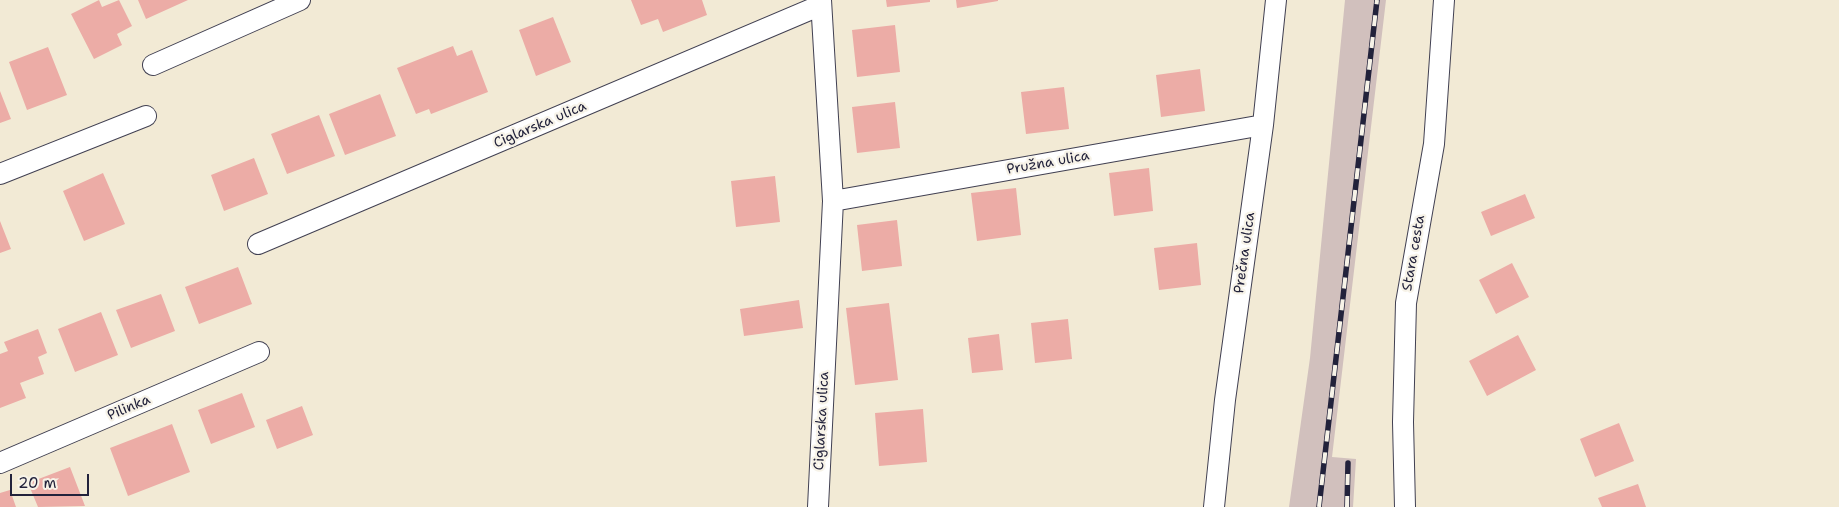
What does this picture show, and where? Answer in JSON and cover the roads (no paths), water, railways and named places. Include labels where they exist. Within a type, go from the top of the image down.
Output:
[{"type":"street","points":[[152,65],[300,0]]},
{"type":"street","name":"Prečna ulica","points":[[1214,507],[1227,382],[1263,125],[1276,0]]},
{"type":"street","name":"Stara cesta","points":[[1405,507],[1403,422],[1406,303],[1434,144],[1444,0]]},
{"type":"street","name":"Ciglarska ulica","points":[[258,244],[821,3],[833,200],[818,507]]},
{"type":"street","points":[[0,174],[146,116]]},
{"type":"street","name":"Pružna ulica","points":[[833,200],[1263,125]]},
{"type":"street","name":"Pilinka","points":[[0,463],[259,352]]},
{"type":"railway","points":[[1319,507],[1377,0]]},
{"type":"railway","points":[[1347,507],[1348,463]]}]
